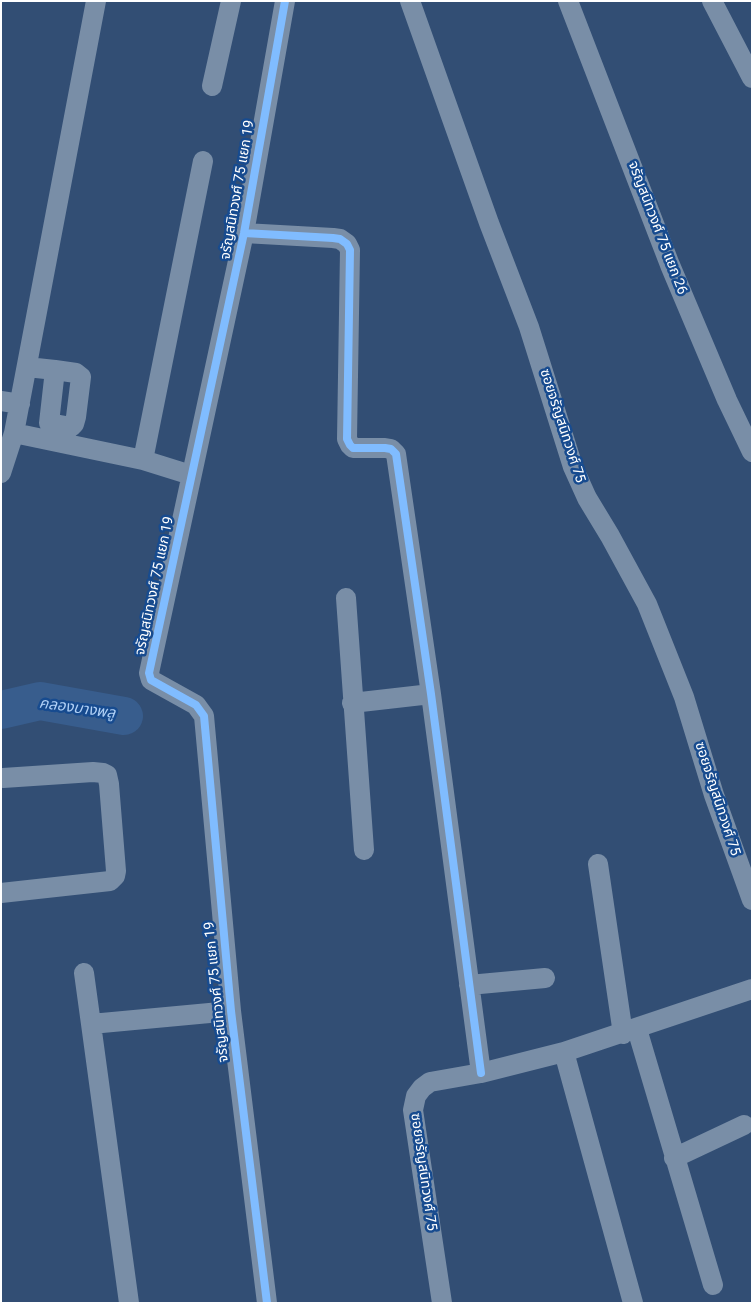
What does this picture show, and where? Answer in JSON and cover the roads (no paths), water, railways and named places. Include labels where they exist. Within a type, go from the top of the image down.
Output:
[{"type":"street","points":[[1,473],[14,433],[10,402],[27,367],[96,1]]},
{"type":"street","points":[[212,86],[231,1]]},
{"type":"street","name":"จรัญสนิทวงศ์ 75 แยก 19","points":[[267,1303],[231,1011],[204,716],[196,705],[151,680],[149,674],[244,234],[285,1]]},
{"type":"street","name":"ซอยจรัญสนิทวงศ์ 75","points":[[410,1],[489,223],[529,326],[573,467],[586,498],[610,536],[647,604],[684,697],[714,796],[752,900]]},
{"type":"street","name":"จรัญสนิทวงศ์ 75 แยก 26","points":[[568,1],[670,265],[727,400],[752,452]]},
{"type":"street","points":[[712,1],[752,77]]},
{"type":"street","points":[[143,460],[203,161]]},
{"type":"street","points":[[244,234],[340,239],[347,244],[350,250],[347,439],[353,448],[386,448],[391,449],[396,454],[431,694],[481,1074]]},
{"type":"street","points":[[27,367],[55,370]]},
{"type":"street","points":[[14,433],[143,460],[192,475]]},
{"type":"street","points":[[346,598],[364,850]]},
{"type":"street","points":[[352,703],[431,694]]},
{"type":"street","points":[[1,893],[110,881],[116,871],[107,775],[94,772],[3,778]]},
{"type":"street","points":[[598,864],[630,1031],[674,1158],[713,1285]]},
{"type":"street","points":[[84,973],[129,1303]]},
{"type":"street","points":[[469,985],[545,978]]},
{"type":"street","name":"ซอยจรัญสนิทวงศ์ 75","points":[[442,1303],[413,1110],[416,1096],[422,1088],[430,1082],[481,1074],[564,1052],[752,989]]},
{"type":"street","points":[[91,1024],[231,1011]]},
{"type":"street","points":[[564,1052],[633,1303]]},
{"type":"street","points":[[674,1158],[744,1125]]},
{"type":"waterway","name":"คลองบางพลู","points":[[1,710],[40,701],[124,716]]}]
